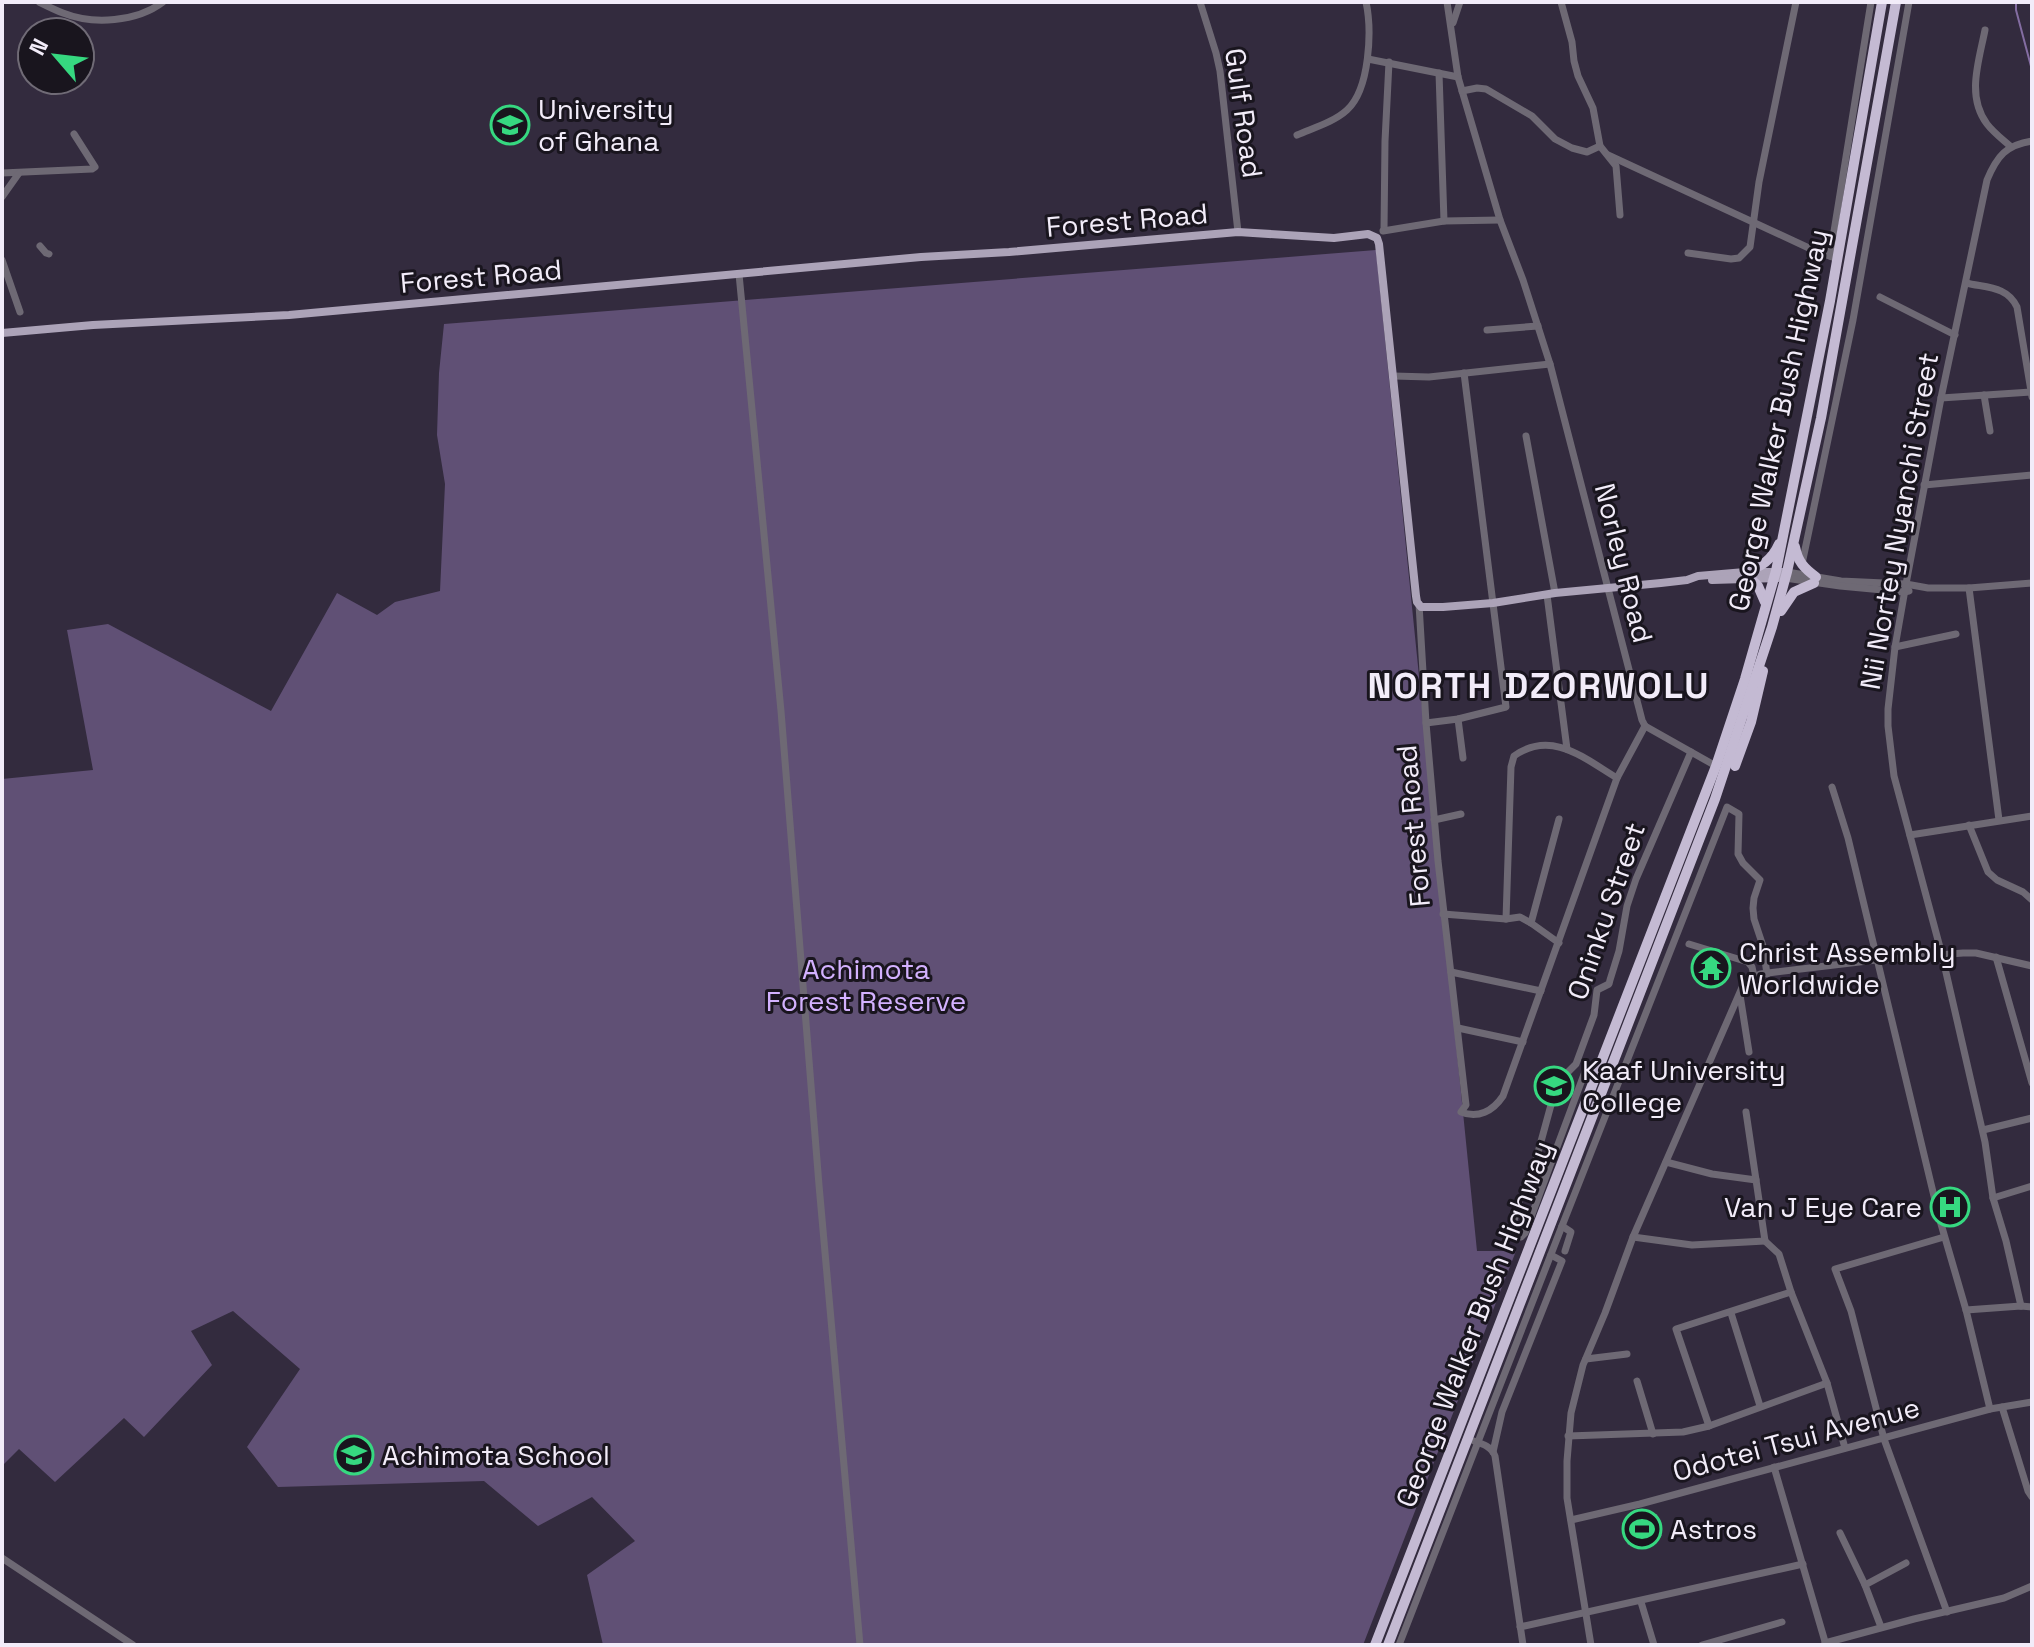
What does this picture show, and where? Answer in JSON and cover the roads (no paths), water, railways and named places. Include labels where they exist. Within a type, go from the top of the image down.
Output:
[{"type":"highway","name":"George Walker Bush Highway","points":[[1388,1645],[1472,1440],[1715,799],[1733,770],[1751,722],[1762,683],[1781,575],[1791,502],[1793,458],[1809,385],[1820,355],[1834,257],[1882,2]]},
{"type":"highway","name":"George Walker Bush Highway","points":[[1375,1645],[1716,766],[1766,604],[1794,542],[1837,332],[1896,2]]},
{"type":"highway","points":[[1766,604],[1764,595],[1747,575],[1769,560],[1785,531]]},
{"type":"highway","points":[[1772,627],[1794,592],[1815,580],[1797,559],[1794,542]]},
{"type":"main road","name":"Forest Road","points":[[2,333],[115,323],[289,315],[921,257],[1238,232],[1334,238],[1368,234],[1377,238],[1379,244],[1419,604]]},
{"type":"main road","points":[[1419,604],[1432,608],[1493,603],[1687,580],[1698,576],[1781,575]]},
{"type":"street","points":[[39,2],[65,15],[103,19],[135,17],[163,2]]},
{"type":"street","name":"Gulf Road","points":[[1200,2],[1220,71],[1238,232]]},
{"type":"street","points":[[1297,135],[1335,118],[1356,99],[1363,85],[1368,59],[1366,2]]},
{"type":"street","points":[[1368,16],[1375,2]]},
{"type":"street","name":"Norley Road","points":[[1447,2],[1458,77],[1500,220],[1550,364],[1645,726]]},
{"type":"street","points":[[1451,29],[1460,2]]},
{"type":"street","points":[[1561,2],[1578,76],[1593,108],[1600,146],[1616,166],[1620,215]]},
{"type":"street","points":[[1688,253],[1731,259],[1739,258],[1750,247],[1752,222],[1796,2]]},
{"type":"street","points":[[1608,155],[1834,257],[1871,2]]},
{"type":"street","points":[[1802,566],[1853,320],[1909,2]]},
{"type":"street","points":[[1985,30],[1975,85],[1976,99],[1988,126],[2010,146],[2032,141]]},
{"type":"street","points":[[1368,59],[1458,77]]},
{"type":"street","points":[[1384,230],[1389,62]]},
{"type":"street","points":[[1439,73],[1444,221]]},
{"type":"street","points":[[1462,91],[1486,89],[1532,116],[1555,139],[1572,148],[1587,152],[1600,146]]},
{"type":"street","points":[[2,173],[95,167],[74,134]]},
{"type":"street","name":"Nii Nortey Nyanchi Street","points":[[2010,146],[1995,162],[1987,180],[1941,398],[1895,647],[1888,726],[1894,776],[1942,955],[1983,1130],[1993,1198],[2021,1306]]},
{"type":"street","points":[[2,197],[19,173]]},
{"type":"street","points":[[1377,238],[1384,230],[1444,221],[1500,220]]},
{"type":"street","points":[[40,246],[49,254]]},
{"type":"street","points":[[2,260],[20,312]]},
{"type":"street","points":[[739,274],[781,717],[860,1645]]},
{"type":"street","points":[[1941,398],[2032,394],[2013,298],[2001,291],[1966,283]]},
{"type":"street","points":[[1880,297],[1955,335]]},
{"type":"street","points":[[1487,330],[1538,326]]},
{"type":"street","points":[[1394,376],[1429,377],[1550,364]]},
{"type":"street","points":[[1426,723],[1506,707],[1464,373]]},
{"type":"street","points":[[1984,395],[1990,431]]},
{"type":"street","points":[[1526,436],[1551,594],[1567,749]]},
{"type":"street","points":[[1924,485],[2032,475]]},
{"type":"street","points":[[1781,575],[1905,588],[1969,588],[2032,583]]},
{"type":"street","points":[[1969,588],[1999,820]]},
{"type":"street","name":"Forest Road","points":[[1419,604],[1434,820],[1466,1105],[1461,1112],[1478,1115],[1499,1102],[1523,1042]]},
{"type":"street","points":[[1895,647],[1956,634]]},
{"type":"street","points":[[1458,719],[1463,758]]},
{"type":"street","points":[[1458,1028],[1523,1042],[1617,778],[1645,726],[1716,766]]},
{"type":"street","points":[[1506,919],[1511,767],[1514,756],[1524,749],[1556,745],[1617,778]]},
{"type":"street","name":"Oninku Street","points":[[1544,1181],[1534,1174],[1534,1167],[1554,1094],[1576,1064],[1594,1015],[1595,994],[1600,987],[1609,984],[1636,879],[1691,752]]},
{"type":"street","points":[[1832,787],[1853,858],[1944,1237],[1990,1409]]},
{"type":"street","points":[[1399,1645],[1472,1440],[1533,1301],[1727,807],[1739,814],[1738,854],[1760,880],[1753,908],[1767,974]]},
{"type":"street","points":[[1434,820],[1461,814]]},
{"type":"street","points":[[1910,835],[2032,816]]},
{"type":"street","points":[[1531,923],[1559,819]]},
{"type":"street","points":[[1969,825],[1988,872],[2032,900]]},
{"type":"street","points":[[1443,914],[1506,919],[1520,917],[1559,943]]},
{"type":"street","points":[[1689,944],[1748,962],[1754,976]]},
{"type":"street","points":[[1591,1645],[1566,1481],[1571,1413],[1586,1359],[1633,1237],[1744,983],[1754,976],[1767,974],[1942,955],[1976,953],[2032,966]]},
{"type":"street","points":[[1996,957],[2032,1083]]},
{"type":"street","points":[[1451,972],[1541,991]]},
{"type":"street","points":[[1740,991],[1749,1052]]},
{"type":"street","points":[[1576,1064],[1597,1073]]},
{"type":"street","points":[[1519,1203],[1511,1231],[1516,1237],[1525,1233],[1586,1069]]},
{"type":"street","points":[[1746,1112],[1765,1241],[1779,1254],[1827,1383],[1845,1448]]},
{"type":"street","points":[[1983,1130],[2032,1118]]},
{"type":"street","points":[[1666,1162],[1712,1174],[1756,1180]]},
{"type":"street","points":[[1993,1198],[2032,1186]]},
{"type":"street","points":[[1562,1226],[1571,1232],[1565,1251]]},
{"type":"street","points":[[1633,1237],[1692,1245],[1765,1241]]},
{"type":"street","points":[[1944,1237],[1835,1269],[1851,1311],[1884,1439],[1947,1612]]},
{"type":"street","points":[[1523,1645],[1493,1452],[1502,1412],[1562,1261],[1551,1255]]},
{"type":"street","points":[[1709,1426],[1676,1329],[1791,1292]]},
{"type":"street","points":[[1533,1301],[1545,1305]]},
{"type":"street","points":[[1966,1310],[2032,1307]]},
{"type":"street","points":[[1731,1313],[1760,1406]]},
{"type":"street","points":[[1586,1359],[1627,1354]]},
{"type":"street","points":[[1637,1381],[1653,1434]]},
{"type":"street","points":[[1568,1436],[1683,1432],[1709,1426],[1827,1383]]},
{"type":"street","name":"Odotei Tsui Avenue","points":[[1571,1520],[1990,1409],[2032,1402]]},
{"type":"street","points":[[2002,1407],[2032,1497]]},
{"type":"street","points":[[1472,1440],[1493,1452]]},
{"type":"street","points":[[1774,1467],[1825,1644],[1881,1627],[2004,1598],[2032,1586]]},
{"type":"street","points":[[1840,1533],[1881,1627]]},
{"type":"street","points":[[2,1558],[133,1645]]},
{"type":"street","points":[[1865,1585],[1906,1563]]},
{"type":"street","points":[[1520,1627],[1803,1564]]},
{"type":"street","points":[[1641,1602],[1654,1645]]},
{"type":"street","points":[[1702,1645],[1782,1622]]},
{"type":"waterway","points":[[2016,2],[2032,70]]},
{"type":"place","name":"University of Ghana","points":[[510,125]]},
{"type":"place","name":"Christ Assembly Worldwide","points":[[1711,968]]},
{"type":"place","name":"Kaaf University College","points":[[1554,1086]]},
{"type":"place","name":"Van J Eye Care","points":[[1950,1207]]},
{"type":"place","name":"Achimota School","points":[[354,1455]]},
{"type":"place","name":"Astros","points":[[1642,1529]]},
{"type":"district","name":"NORTH DZORWOLU","points":[[1539,685]]},
{"type":"park label","name":"Achimota Forest Reserve","points":[[866,985]]}]
